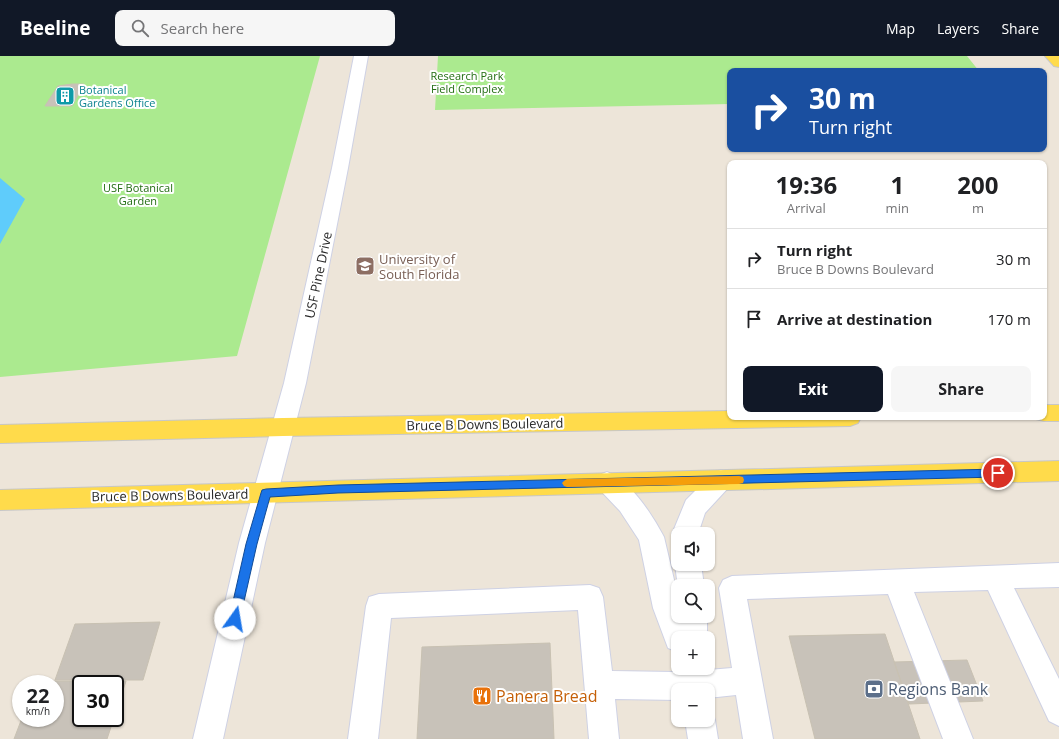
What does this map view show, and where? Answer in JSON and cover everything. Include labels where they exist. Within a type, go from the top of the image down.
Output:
[{"type":"main road","points":[[1052,56],[1059,63]]},
{"type":"main road","points":[[1047,413],[1059,413]]},
{"type":"main road","name":"Bruce B Downs Boulevard","points":[[0,434],[283,427],[727,419]]},
{"type":"main road","name":"Bruce B Downs Boulevard","points":[[0,500],[266,493],[338,489],[1059,471]]},
{"type":"street","name":"USF Pine Drive","points":[[208,739],[252,544],[295,383],[340,168],[361,56]]},
{"type":"street","points":[[688,527],[695,507],[721,480]]},
{"type":"street","points":[[607,482],[629,504],[651,537],[667,608],[675,631]]},
{"type":"street","points":[[758,739],[732,588],[1059,575]]},
{"type":"street","points":[[996,578],[1059,711]]},
{"type":"street","points":[[897,582],[958,739]]},
{"type":"street","points":[[363,739],[379,606],[590,597],[604,739]]},
{"type":"street","points":[[599,685],[693,678],[748,680]]},
{"type":"street","points":[[701,727],[703,739]]},
{"type":"green space","name":"USF Botanical Garden","points":[[0,56],[320,56],[237,356],[0,377]]},
{"type":"green space","name":"Research Park Field Complex","points":[[438,56],[967,56],[977,68],[727,68],[727,104],[435,110]]},
{"type":"water","points":[[0,178],[25,199],[0,244]]},
{"type":"building","name":"Botanical Gardens Office","points":[[84,84],[72,106],[45,106],[58,86]]},
{"type":"building","points":[[160,622],[143,680],[124,680],[124,675],[72,675],[72,680],[64,680],[64,675],[57,675],[75,624]]},
{"type":"building","points":[[885,634],[920,739],[815,739],[789,636]]},
{"type":"building","points":[[550,643],[554,739],[417,739],[422,647]]},
{"type":"building","points":[[967,660],[983,701],[909,704],[894,662]]},
{"type":"building","points":[[64,681],[72,681],[72,727],[111,727],[107,739],[14,739],[19,727],[64,727]]},
{"type":"slow traffic","points":[[567,483],[739,480]]},
{"type":"place","name":"Botanical Gardens Office","points":[[65,96]]},
{"type":"place","name":"University of South Florida","points":[[365,266]]},
{"type":"place","name":"Regions Bank","points":[[874,689]]},
{"type":"place","name":"Panera Bread","points":[[482,696]]},
{"type":"route","points":[[235,619],[252,544],[266,493],[338,489],[998,473]]}]
